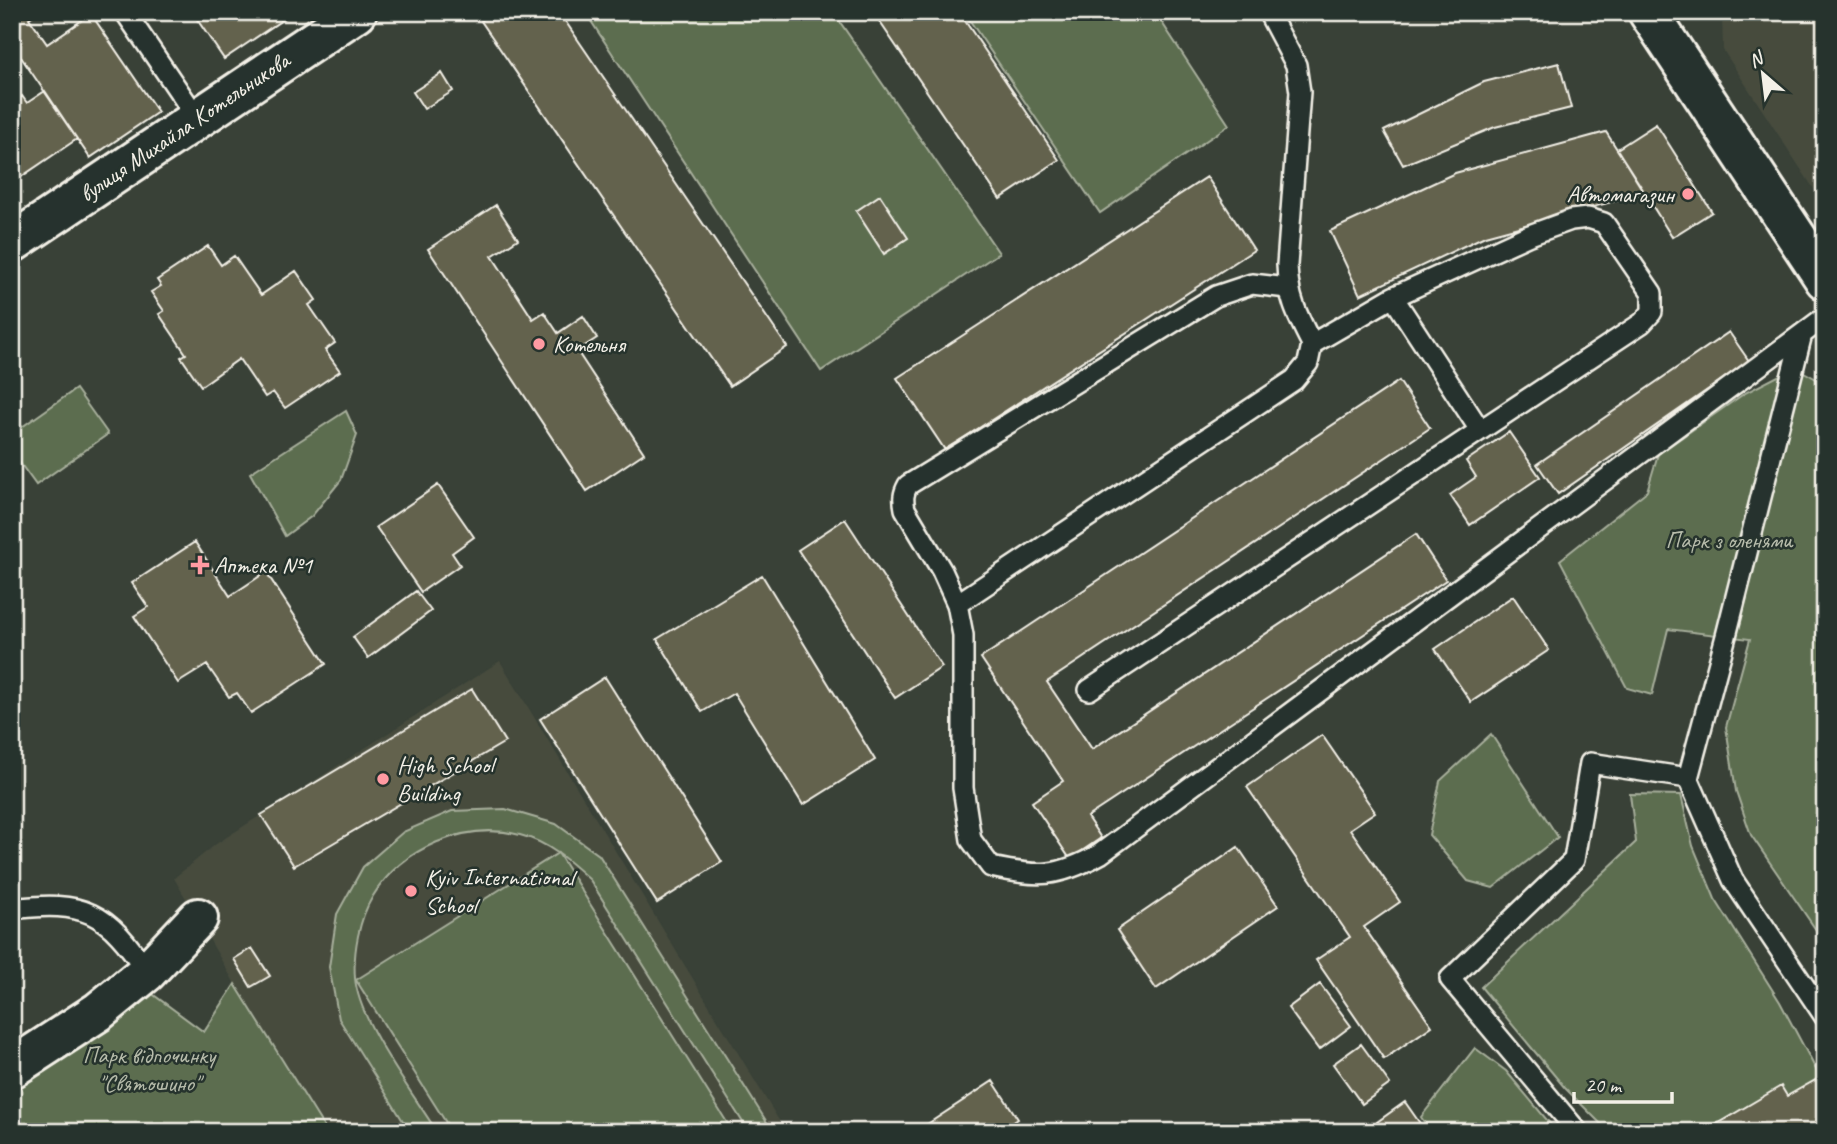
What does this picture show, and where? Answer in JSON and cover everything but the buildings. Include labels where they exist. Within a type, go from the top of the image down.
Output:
[{"type":"street","name":"вулиця Михайла Котельникова","points":[[12,243],[357,12]]},
{"type":"street","points":[[1648,12],[1825,280]]},
{"type":"street","points":[[12,1068],[98,1012],[147,972],[198,918]]},
{"type":"lane","points":[[125,12],[197,118]]},
{"type":"lane","points":[[957,604],[1294,380],[1308,363],[1312,344],[1294,310],[1288,288],[1287,265],[1300,92],[1296,65],[1268,12]]},
{"type":"lane","points":[[1089,690],[1642,323],[1652,312],[1652,293],[1604,223],[1588,218],[1571,220],[1527,236],[1393,297],[1312,344]]},
{"type":"lane","points":[[1288,288],[1252,284],[1216,296],[908,485],[903,499],[905,509],[942,572],[957,604],[963,635],[963,788],[971,840],[991,867],[1027,875],[1074,868],[1100,854],[1825,317]]},
{"type":"lane","points":[[1393,297],[1480,430]]},
{"type":"lane","points":[[1802,334],[1688,778],[1733,880],[1825,1017]]},
{"type":"lane","points":[[1578,1132],[1450,979],[1573,860],[1590,763],[1688,778]]},
{"type":"lane","points":[[12,909],[46,905],[77,907],[97,915],[128,943],[147,972]]},
{"type":"shaded area","points":[[1825,14],[1825,206],[1723,50],[1722,17]]},
{"type":"shaded area","name":"Kyiv International School","points":[[500,661],[786,1132],[327,1132],[235,984],[174,878],[216,844]]},
{"type":"green space","points":[[585,12],[833,12],[999,253],[821,371]]},
{"type":"green space","points":[[964,12],[1155,12],[1229,125],[1100,213]]},
{"type":"green space","name":"Парк з оленями","points":[[1804,372],[1825,384],[1825,943],[1751,835],[1736,791],[1726,727],[1750,639],[1668,629],[1652,695],[1627,688],[1560,560],[1647,491],[1658,454],[1745,393],[1780,375]]},
{"type":"green space","points":[[76,389],[108,434],[36,485],[12,452],[12,434]]},
{"type":"green space","points":[[346,411],[357,435],[341,480],[312,516],[285,536],[250,473]]},
{"type":"green space","points":[[1491,734],[1558,837],[1493,888],[1468,881],[1429,835],[1440,781]]},
{"type":"green space","points":[[1630,794],[1681,795],[1693,846],[1715,899],[1780,1002],[1820,1077],[1825,1075],[1825,1085],[1726,1132],[1609,1132],[1565,1088],[1481,987],[1636,842]]},
{"type":"green space","points":[[505,809],[556,824],[599,855],[773,1132],[749,1132],[590,880],[566,859],[540,842],[520,835],[478,832],[437,842],[400,864],[385,879],[368,905],[356,947],[355,978],[366,1015],[388,1057],[437,1132],[410,1132],[339,1019],[329,967],[337,914],[363,867],[403,832],[452,811]]},
{"type":"green space","points":[[558,853],[733,1132],[452,1132],[356,980]]},
{"type":"green space","name":"Парк відпочинку \"Святошино\"","points":[[235,984],[327,1132],[12,1132],[12,1087],[151,993],[204,1032]]},
{"type":"green space","points":[[1475,1048],[1506,1071],[1557,1132],[1423,1132],[1428,1128],[1421,1117]]},
{"type":"place","name":"Автомагазин","points":[[1688,194]]},
{"type":"place","name":"Котельня","points":[[539,344]]},
{"type":"place","name":"Аптека №1","points":[[200,565]]},
{"type":"place","name":"High School Building","points":[[383,779]]},
{"type":"place","name":"Kyiv International School","points":[[411,891]]}]
